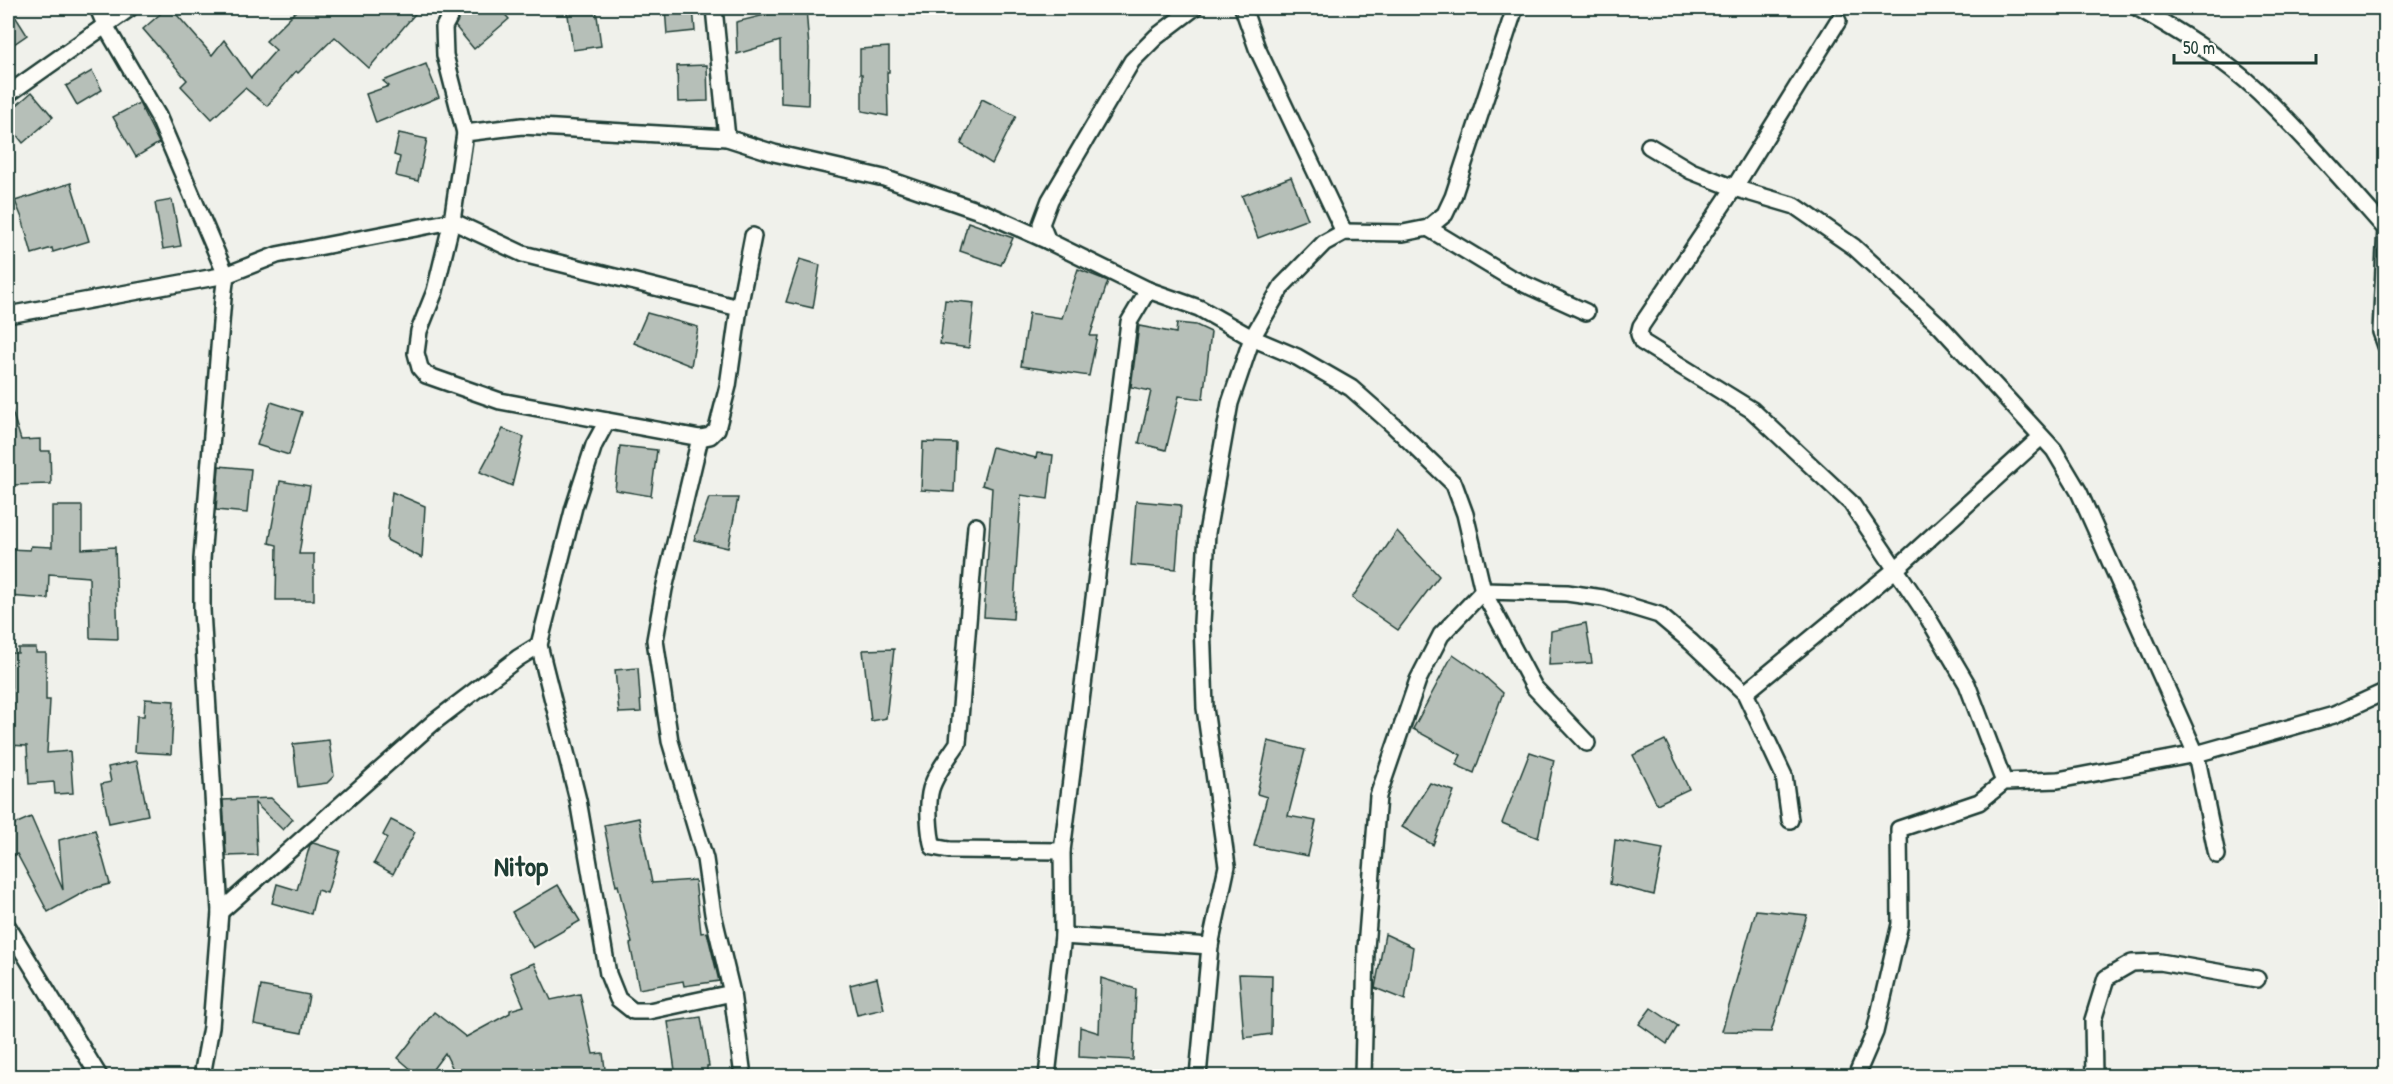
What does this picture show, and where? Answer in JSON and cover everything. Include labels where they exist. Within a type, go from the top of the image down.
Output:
[{"type":"street","points":[[98,8],[106,27],[158,116],[226,275],[202,559],[203,621],[220,912],[211,1027],[202,1077]]},
{"type":"street","points":[[8,94],[130,8]]},
{"type":"street","points":[[454,8],[444,27],[445,55],[465,133],[452,220],[435,291],[419,331],[416,353],[420,368],[426,375],[500,401],[700,438],[710,436],[717,429],[728,386],[753,236]]},
{"type":"street","points":[[714,8],[727,138]]},
{"type":"street","points":[[1048,241],[1041,224],[1050,200],[1113,91],[1132,61],[1156,37],[1194,8]]},
{"type":"street","points":[[1244,8],[1257,48],[1344,232]]},
{"type":"street","points":[[1198,1077],[1209,946],[1227,866],[1205,708],[1202,622],[1207,533],[1230,403],[1252,338],[1282,286],[1324,243],[1344,232],[1403,233],[1428,228],[1445,214],[1453,197],[1515,8]]},
{"type":"street","points":[[2138,8],[2187,36],[2258,91],[2385,227],[2381,332],[2385,346]]},
{"type":"street","points":[[1838,21],[1734,188],[1641,326],[1639,334],[1642,342],[1752,410],[1851,503],[1924,611],[1967,684],[2004,782]]},
{"type":"street","points":[[465,133],[522,126],[727,138],[774,153],[884,178],[985,213],[1148,290],[1199,308],[1252,338],[1297,357],[1351,388],[1454,484],[1465,514],[1483,591],[1534,687],[1587,743]]},
{"type":"street","points":[[1649,146],[1691,171],[1734,188],[1795,206],[1854,247],[1940,326],[2054,450],[2079,492],[2196,754],[2217,855]]},
{"type":"street","points":[[8,315],[226,275],[277,255],[452,220],[523,254],[740,308]]},
{"type":"street","points":[[1428,228],[1509,277],[1586,312]]},
{"type":"street","points":[[1047,1077],[1063,936],[1062,851],[1129,322],[1148,290]]},
{"type":"street","points":[[608,422],[594,445],[574,507],[539,645],[578,800],[608,975],[618,999],[633,1011],[649,1011],[732,993]]},
{"type":"street","points":[[1745,693],[1896,569],[2041,437]]},
{"type":"street","points":[[700,438],[664,589],[655,640],[670,741],[705,859],[713,914],[732,993],[743,1077]]},
{"type":"street","points":[[976,526],[958,743],[930,791],[930,835],[933,847],[949,850],[1062,851]]},
{"type":"street","points":[[1363,1077],[1366,948],[1378,796],[1418,680],[1436,644],[1441,635],[1483,591],[1567,593],[1591,596],[1659,615],[1745,693],[1784,776],[1790,820]]},
{"type":"street","points":[[220,912],[434,722],[518,658],[539,645]]},
{"type":"street","points":[[1856,1077],[1875,1032],[1900,924],[1899,829],[1979,802],[2004,782],[2058,780],[2196,754],[2334,715],[2385,691]]},
{"type":"street","points":[[8,927],[99,1077]]},
{"type":"street","points":[[1063,936],[1209,946]]},
{"type":"street","points":[[2094,1077],[2093,1020],[2106,978],[2132,963],[2160,962],[2257,979]]},
{"type":"building","points":[[8,8],[27,35],[8,48]]},
{"type":"building","points":[[167,8],[171,8],[212,55],[224,40],[251,78],[276,50],[266,41],[299,8],[420,8],[369,68],[335,37],[298,73],[296,71],[267,106],[245,88],[212,119],[181,86],[187,80],[143,29]]},
{"type":"building","points":[[464,8],[499,8],[509,19],[474,49],[455,26]]},
{"type":"building","points":[[567,8],[596,8],[601,46],[573,50]]},
{"type":"building","points":[[665,8],[693,8],[695,31],[667,34]]},
{"type":"building","points":[[794,8],[806,8],[809,48],[808,105],[781,103],[780,41],[737,54],[736,22]]},
{"type":"building","points":[[889,47],[888,116],[862,111],[860,49]]},
{"type":"building","points":[[426,64],[439,97],[376,123],[366,94],[389,86],[383,81]]},
{"type":"building","points":[[707,65],[708,101],[678,102],[677,66]]},
{"type":"building","points":[[92,71],[102,90],[77,105],[66,86]]},
{"type":"building","points":[[32,92],[53,117],[23,143],[8,124],[8,113]]},
{"type":"building","points":[[982,99],[1016,116],[992,164],[961,144]]},
{"type":"building","points":[[139,103],[159,143],[136,157],[113,117]]},
{"type":"building","points":[[399,133],[427,139],[418,181],[396,176],[400,157],[394,155]]},
{"type":"building","points":[[1291,177],[1308,219],[1258,238],[1242,196]]},
{"type":"building","points":[[71,183],[89,241],[53,252],[52,248],[32,254],[15,201]]},
{"type":"building","points":[[172,200],[181,246],[163,249],[155,203]]},
{"type":"building","points":[[968,222],[1013,238],[1001,265],[960,251]]},
{"type":"building","points":[[800,259],[820,265],[813,308],[786,302]]},
{"type":"building","points":[[1078,269],[1108,281],[1090,336],[1097,336],[1089,376],[1021,366],[1029,313],[1062,318]]},
{"type":"building","points":[[945,300],[974,303],[969,348],[940,344]]},
{"type":"building","points":[[647,313],[698,327],[691,366],[634,343]]},
{"type":"building","points":[[1177,323],[1196,325],[1211,332],[1203,399],[1179,396],[1166,450],[1139,443],[1151,391],[1131,387],[1139,326],[1176,333]]},
{"type":"building","points":[[271,402],[302,412],[289,455],[257,445]]},
{"type":"building","points":[[8,408],[11,408],[21,440],[40,439],[40,451],[50,451],[51,484],[10,485],[10,480],[8,480]]},
{"type":"building","points":[[503,429],[524,437],[512,486],[480,472]]},
{"type":"building","points":[[923,442],[956,443],[954,492],[921,490]]},
{"type":"building","points":[[620,446],[657,450],[651,496],[615,490]]},
{"type":"building","points":[[992,447],[1036,458],[1037,453],[1053,455],[1048,499],[1021,495],[1013,619],[984,617],[992,488],[982,485]]},
{"type":"building","points":[[219,466],[251,469],[247,513],[216,510]]},
{"type":"building","points":[[280,481],[310,486],[299,554],[314,554],[314,600],[276,600],[277,545],[269,543]]},
{"type":"building","points":[[392,492],[425,506],[422,558],[387,540]]},
{"type":"building","points":[[709,498],[738,498],[728,548],[694,540]]},
{"type":"building","points":[[1136,501],[1181,505],[1176,569],[1131,565]]},
{"type":"building","points":[[52,506],[82,506],[82,549],[115,547],[118,639],[90,638],[89,577],[49,574],[48,599],[8,596],[8,549],[30,550],[31,546],[52,547]]},
{"type":"building","points":[[1397,531],[1439,576],[1398,630],[1352,598]]},
{"type":"building","points":[[1586,623],[1592,663],[1549,665],[1551,631]]},
{"type":"building","points":[[18,648],[36,648],[36,653],[46,653],[46,700],[50,700],[47,753],[70,751],[73,793],[55,794],[54,782],[29,784],[27,746],[8,745],[11,653],[18,653]]},
{"type":"building","points":[[894,649],[886,718],[871,721],[863,650]]},
{"type":"building","points":[[1453,654],[1482,674],[1503,693],[1474,773],[1456,765],[1461,755],[1413,729]]},
{"type":"building","points":[[638,668],[641,712],[619,713],[615,670]]},
{"type":"building","points":[[145,699],[174,701],[171,754],[135,752],[137,716],[144,716]]},
{"type":"building","points":[[329,740],[334,776],[327,783],[298,787],[293,744]]},
{"type":"building","points":[[1665,740],[1689,789],[1657,804],[1633,755]]},
{"type":"building","points":[[1268,741],[1305,750],[1288,816],[1316,821],[1308,856],[1254,846],[1267,797],[1257,794]]},
{"type":"building","points":[[1530,752],[1554,760],[1538,838],[1502,823]]},
{"type":"building","points":[[137,761],[148,815],[109,823],[101,784],[111,782],[108,767]]},
{"type":"building","points":[[1430,783],[1454,791],[1433,845],[1402,827]]},
{"type":"building","points":[[271,798],[293,819],[283,830],[255,803],[257,855],[226,856],[223,800]]},
{"type":"building","points":[[31,817],[63,890],[59,840],[95,830],[110,884],[88,890],[48,912],[17,854],[8,858],[8,827]]},
{"type":"building","points":[[639,818],[652,883],[695,880],[701,933],[707,932],[719,981],[684,986],[683,981],[639,989],[630,944],[632,943],[618,885],[616,886],[604,825]]},
{"type":"building","points":[[391,820],[415,832],[393,874],[374,863],[387,838],[383,835]]},
{"type":"building","points":[[1615,840],[1663,849],[1654,895],[1610,884]]},
{"type":"building","points":[[313,843],[340,851],[327,893],[317,890],[311,914],[272,903],[277,884],[297,890],[310,845]]},
{"type":"building","points":[[558,885],[580,921],[533,948],[512,912]]},
{"type":"building","points":[[1756,910],[1807,915],[1771,1032],[1722,1031]]},
{"type":"building","points":[[1385,934],[1413,947],[1405,1000],[1375,988]]},
{"type":"building","points":[[534,963],[551,1000],[580,994],[593,1054],[603,1053],[606,1077],[457,1077],[445,1053],[427,1077],[420,1077],[398,1058],[434,1012],[466,1037],[510,1013],[510,1010],[524,1006],[510,973]]},
{"type":"building","points":[[1239,974],[1272,975],[1271,1034],[1244,1038]]},
{"type":"building","points":[[877,978],[884,1009],[857,1015],[850,985]]},
{"type":"building","points":[[1101,978],[1136,989],[1133,1060],[1079,1057],[1080,1027],[1099,1033]]},
{"type":"building","points":[[261,986],[309,995],[302,1033],[254,1024]]},
{"type":"building","points":[[1651,1008],[1678,1026],[1667,1044],[1639,1024]]},
{"type":"building","points":[[701,1017],[709,1066],[707,1066],[707,1077],[676,1077],[668,1022]]},
{"type":"district","name":"Nitop","points":[[521,866]]}]
